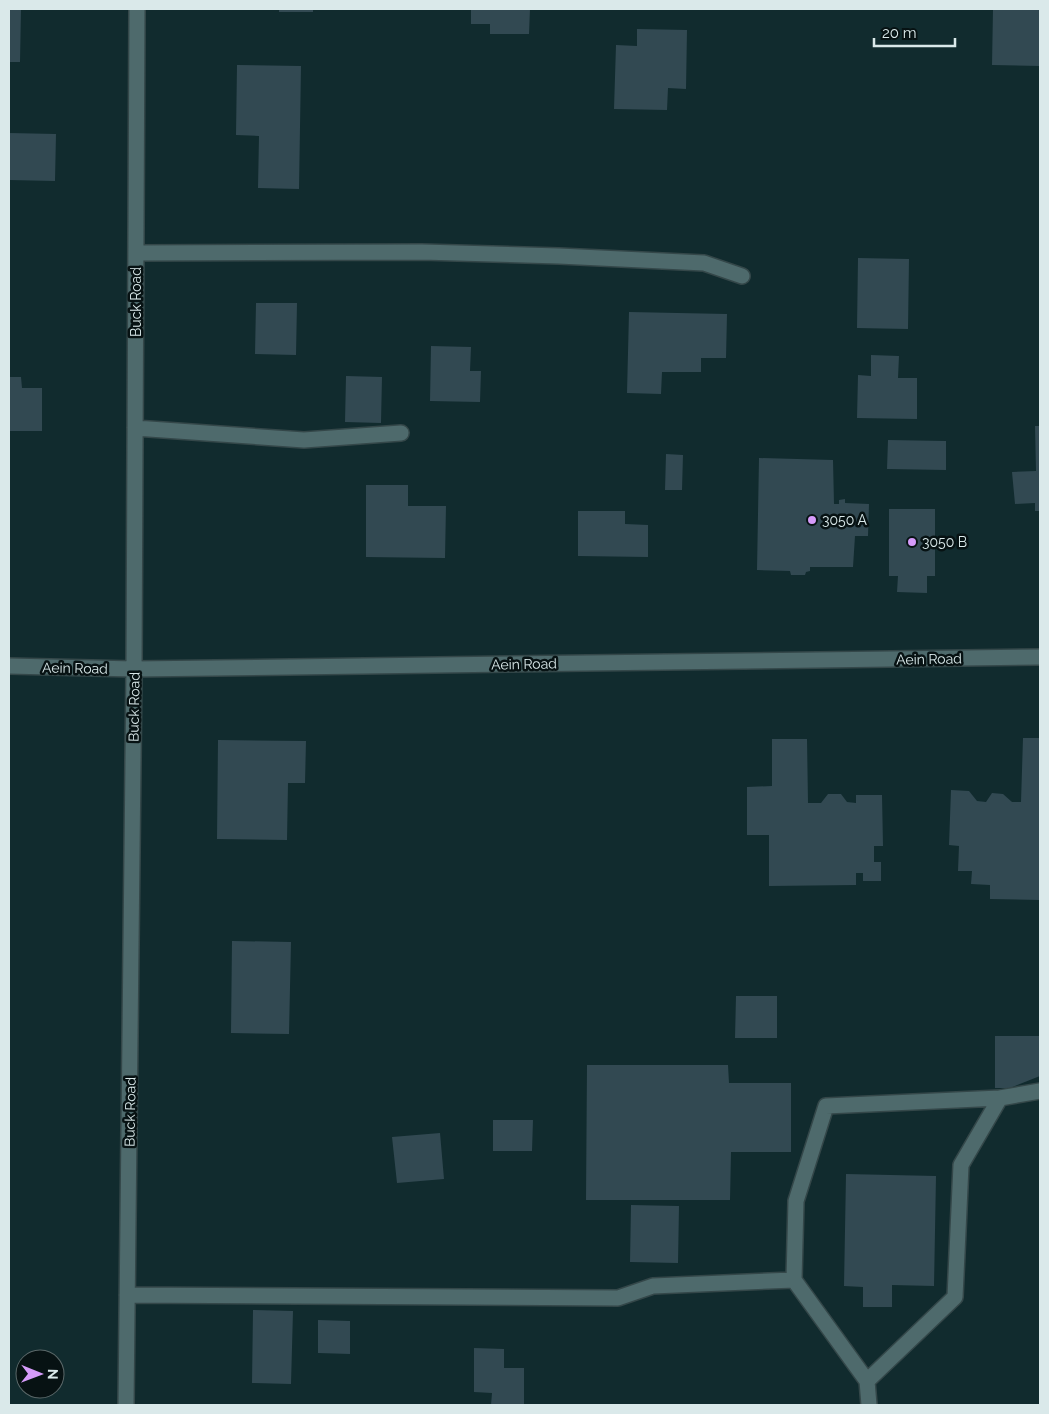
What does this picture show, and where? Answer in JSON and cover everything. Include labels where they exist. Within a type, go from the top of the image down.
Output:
[{"type":"street","name":"Buck Road","points":[[126,1405],[134,669],[137,9]]},
{"type":"street","points":[[136,253],[422,252],[559,256],[704,262],[742,276]]},
{"type":"street","points":[[135,428],[304,440],[401,433]]},
{"type":"street","name":"Aein Road","points":[[9,666],[134,669],[1040,657]]},
{"type":"street","points":[[869,1405],[867,1381],[794,1280],[796,1201],[826,1106],[1000,1098],[1040,1091]]},
{"type":"street","points":[[867,1381],[955,1297],[961,1165],[1000,1098]]},
{"type":"street","points":[[127,1295],[618,1298],[653,1286],[794,1280]]},
{"type":"building","points":[[9,9],[21,9],[20,62],[9,62]]},
{"type":"building","points":[[279,9],[313,9],[313,12],[279,12]]},
{"type":"building","points":[[471,9],[530,9],[529,34],[490,34],[490,24],[471,24]]},
{"type":"building","points":[[993,9],[1040,9],[1040,66],[992,65]]},
{"type":"building","points":[[637,29],[687,30],[686,89],[668,88],[667,110],[614,109],[616,45],[637,46]]},
{"type":"building","points":[[237,65],[301,66],[299,189],[258,188],[259,136],[236,135]]},
{"type":"building","points":[[9,133],[56,134],[55,181],[9,180]]},
{"type":"building","points":[[858,258],[909,259],[908,329],[857,328]]},
{"type":"building","points":[[256,303],[297,303],[296,355],[255,354]]},
{"type":"building","points":[[629,312],[727,314],[726,358],[701,358],[701,372],[662,372],[661,394],[627,393]]},
{"type":"building","points":[[431,346],[471,347],[470,371],[481,371],[480,402],[430,401]]},
{"type":"building","points":[[871,355],[899,356],[898,378],[917,378],[917,419],[857,418],[858,375],[871,376]]},
{"type":"building","points":[[346,376],[382,377],[381,423],[345,422]]},
{"type":"building","points":[[9,377],[21,377],[22,388],[42,388],[42,431],[9,431]]},
{"type":"building","points":[[1035,426],[1040,426],[1040,511],[1035,511],[1035,503],[1015,504],[1012,472],[1036,471]]},
{"type":"building","points":[[888,440],[946,441],[946,470],[887,469]]},
{"type":"building","points":[[666,454],[683,455],[682,490],[665,490]]},
{"type":"building","name":"3050 A","points":[[759,458],[833,460],[834,504],[839,504],[839,500],[845,499],[845,503],[869,504],[868,536],[855,536],[853,567],[810,567],[810,571],[806,572],[805,575],[791,575],[790,571],[757,570]]},
{"type":"building","points":[[366,485],[408,485],[408,506],[446,506],[445,558],[366,557]]},
{"type":"building","name":"3050 B","points":[[889,509],[935,509],[935,576],[927,576],[927,593],[897,592],[898,576],[889,576]]},
{"type":"building","points":[[578,511],[625,511],[625,524],[648,525],[648,557],[578,556]]},
{"type":"building","points":[[1023,738],[1040,738],[1040,900],[990,899],[990,885],[971,884],[972,871],[958,871],[959,846],[949,845],[951,790],[969,791],[977,801],[986,802],[992,793],[1003,794],[1012,802],[1021,802]]},
{"type":"building","points":[[772,739],[807,739],[808,803],[821,803],[828,794],[841,794],[847,802],[856,803],[856,795],[882,795],[883,846],[874,846],[874,862],[881,862],[881,881],[863,881],[863,873],[856,873],[856,885],[769,886],[769,835],[747,835],[747,787],[772,786]]},
{"type":"building","points":[[218,740],[306,741],[305,783],[288,783],[287,840],[217,839]]},
{"type":"building","points":[[232,941],[291,942],[289,1034],[231,1033]]},
{"type":"building","points":[[736,996],[777,996],[777,1038],[735,1038]]},
{"type":"building","points":[[995,1036],[1040,1036],[1040,1076],[1010,1088],[995,1088]]},
{"type":"building","points":[[587,1065],[728,1065],[729,1083],[791,1083],[791,1152],[731,1152],[730,1200],[586,1200]]},
{"type":"building","points":[[493,1120],[533,1120],[532,1151],[493,1151]]},
{"type":"building","points":[[440,1133],[444,1179],[397,1183],[392,1137]]},
{"type":"building","points":[[846,1174],[936,1176],[934,1286],[892,1285],[892,1307],[863,1307],[863,1287],[844,1286]]},
{"type":"building","points":[[631,1205],[679,1206],[678,1263],[630,1262]]},
{"type":"building","points":[[253,1310],[293,1311],[291,1384],[252,1383]]},
{"type":"building","points":[[318,1320],[350,1321],[350,1354],[318,1353]]},
{"type":"building","points":[[474,1348],[504,1349],[504,1368],[524,1368],[524,1405],[491,1405],[492,1393],[474,1392]]},
{"type":"place","name":"3050 A","points":[[812,520]]},
{"type":"place","name":"3050 B","points":[[912,542]]}]
